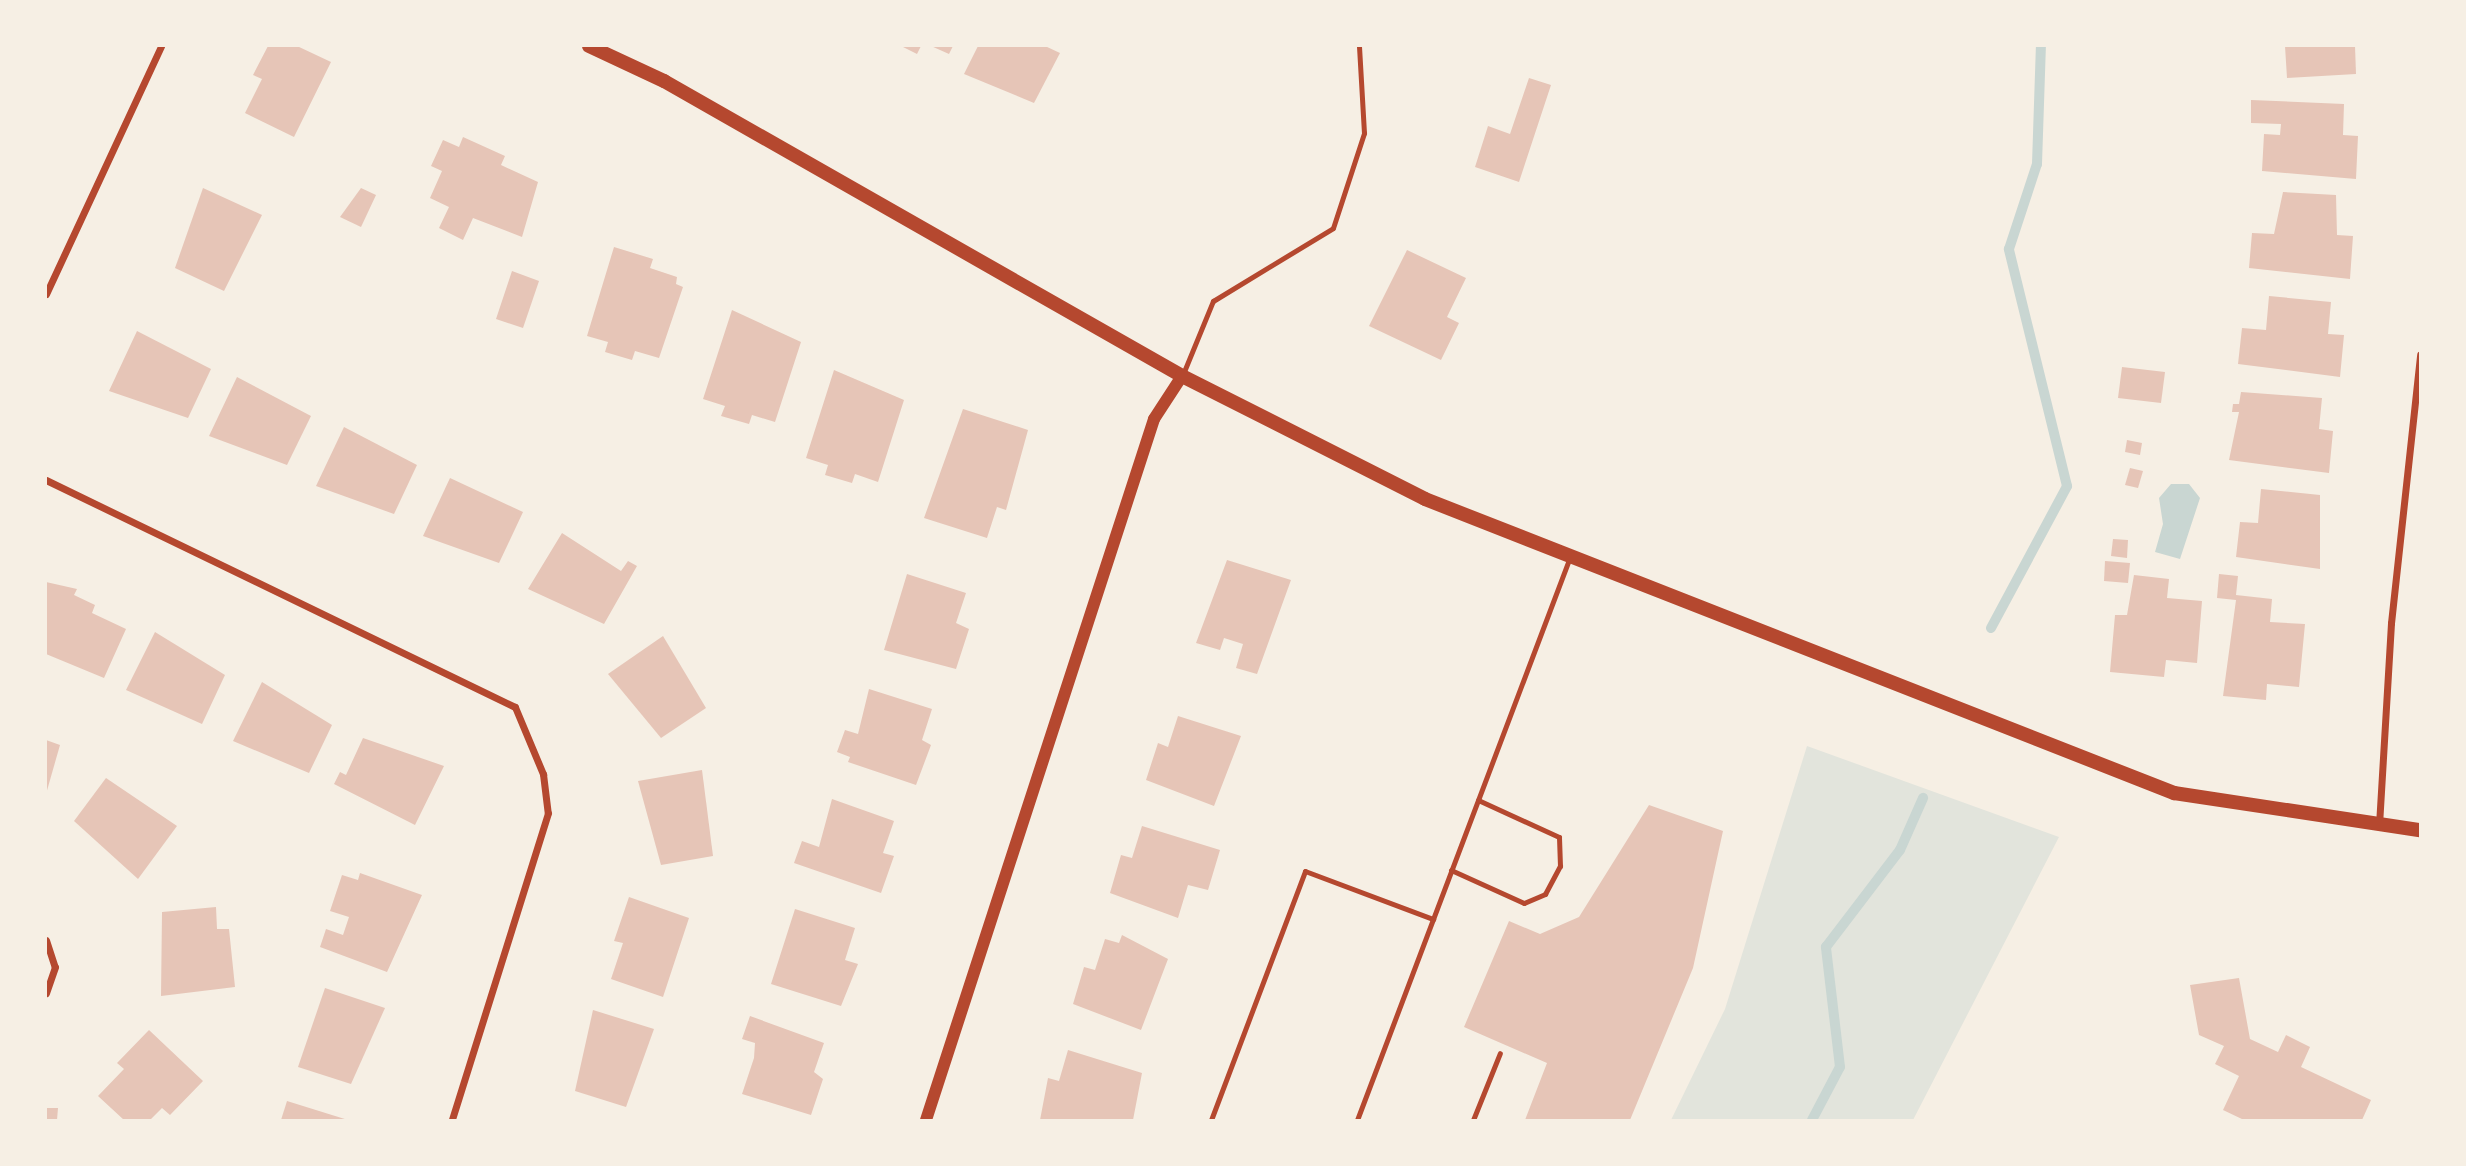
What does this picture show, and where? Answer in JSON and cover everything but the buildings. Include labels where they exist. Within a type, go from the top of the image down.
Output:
[{"type":"main road","points":[[589,46],[664,81],[1182,376],[1425,499],[2174,793],[2420,830]]},
{"type":"street","points":[[46,294],[161,46]]},
{"type":"street","points":[[2379,825],[2392,622],[2420,355]]},
{"type":"street","points":[[926,1121],[1154,419],[1182,376]]},
{"type":"street","points":[[46,481],[501,696],[515,707],[534,746],[548,813],[452,1121]]},
{"type":"street","points":[[46,940],[55,967],[46,993]]},
{"type":"lane","points":[[1182,376],[1213,301],[1333,228],[1364,133],[1359,46]]},
{"type":"lane","points":[[1357,1121],[1570,557]]},
{"type":"lane","points":[[1451,870],[1524,903],[1545,894],[1560,866],[1559,837],[1478,800]]},
{"type":"lane","points":[[1211,1121],[1305,871],[1433,919]]},
{"type":"lane","points":[[1472,1121],[1500,1054]]},
{"type":"shaded area","points":[[2171,484],[2189,484],[2200,498],[2180,559],[2155,552],[2163,524],[2159,498]]},
{"type":"shaded area","points":[[1807,746],[2059,837],[1913,1120],[1671,1120],[1725,1009]]},
{"type":"waterway","points":[[1991,628],[2067,486],[2009,249],[2037,164],[2041,46]]},
{"type":"waterway","points":[[1812,1120],[1840,1067],[1826,947],[1900,850],[1923,798]]}]
